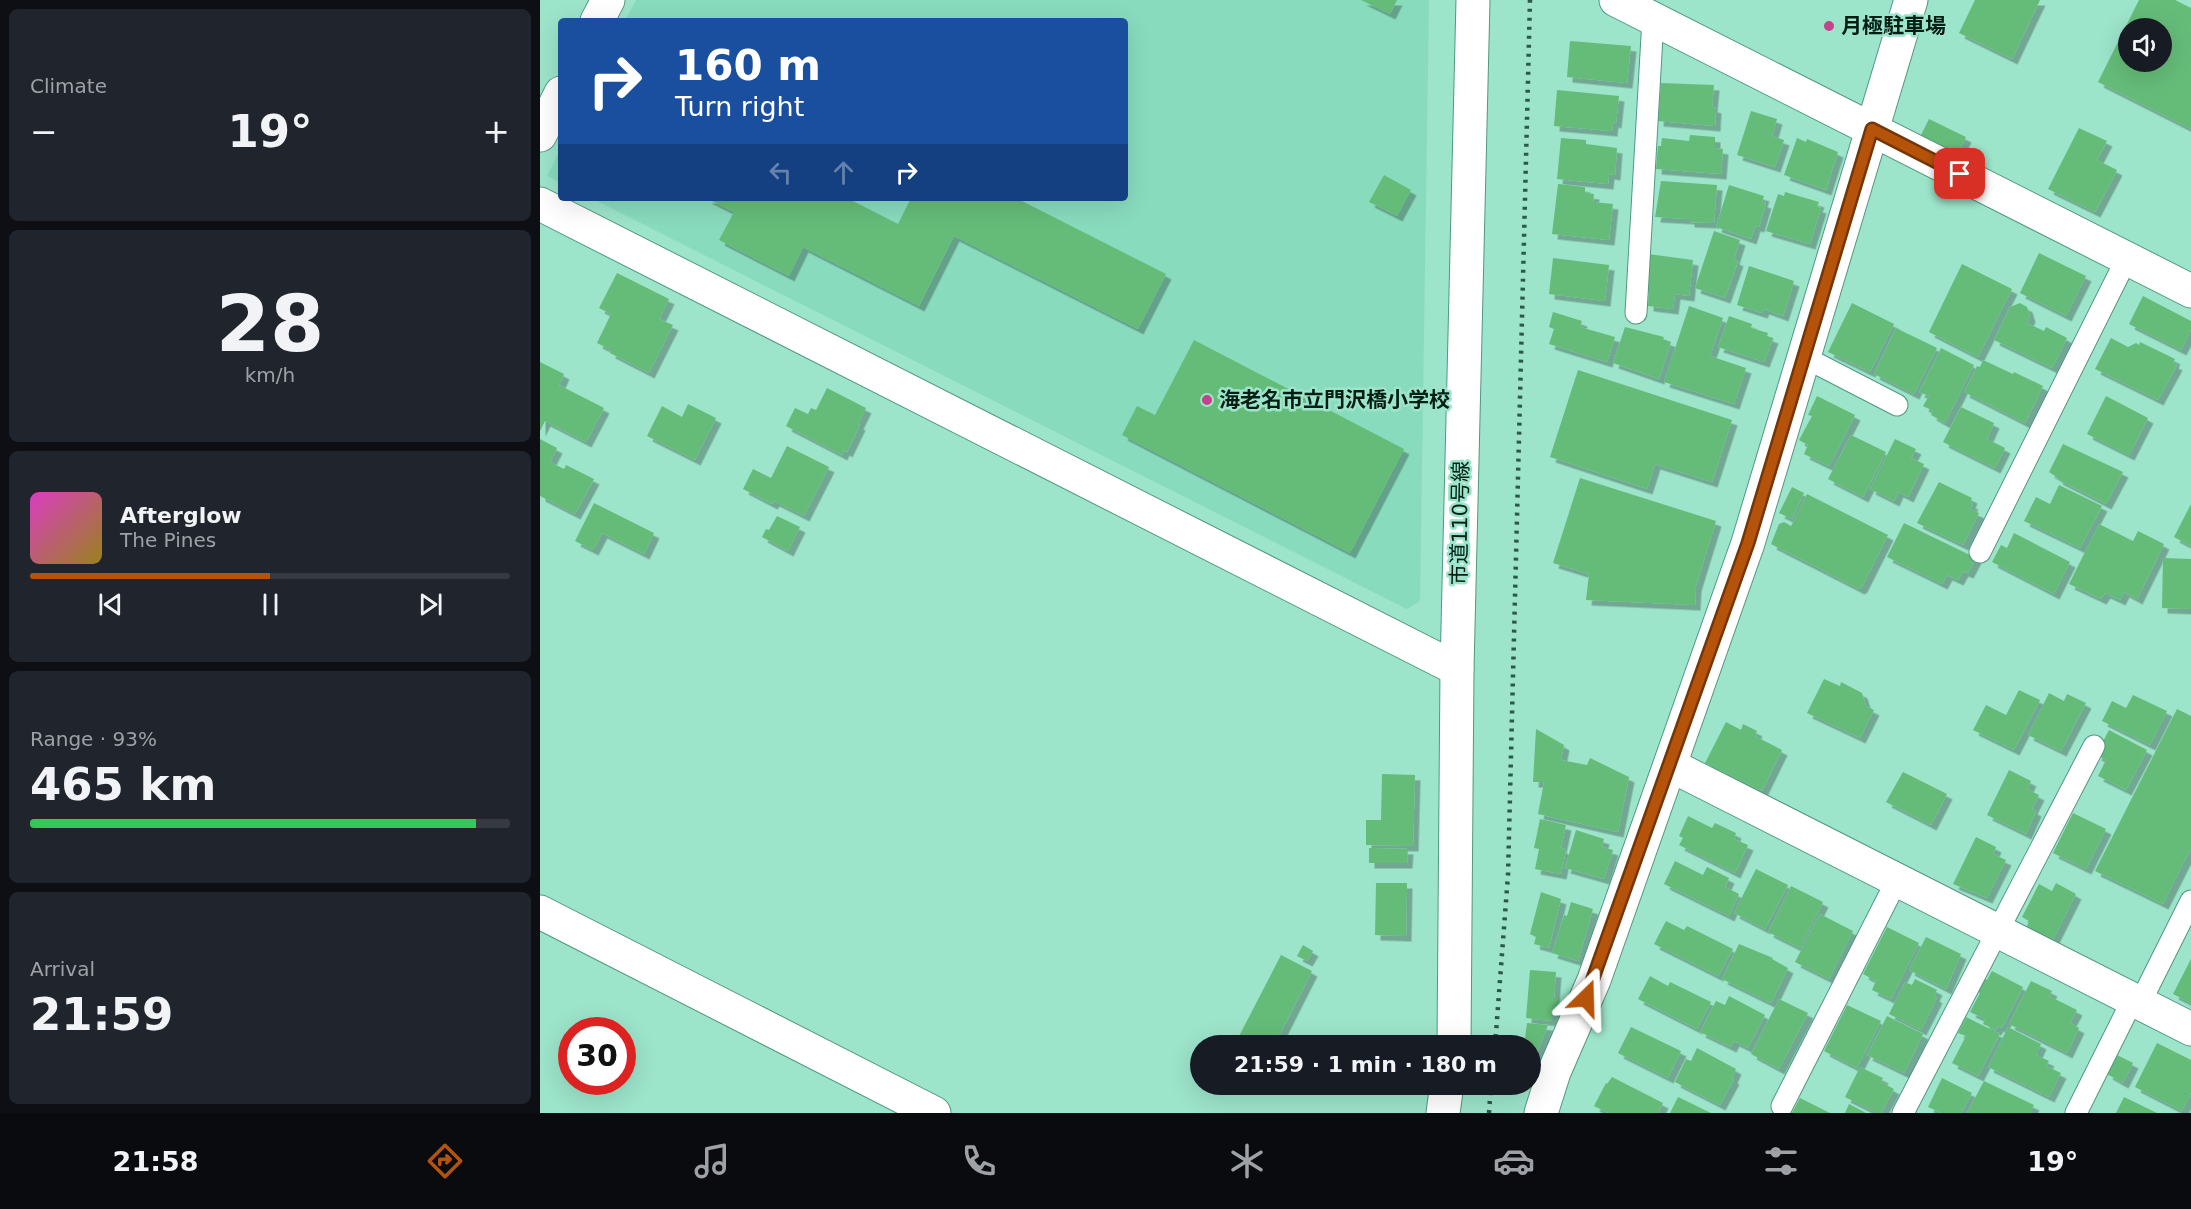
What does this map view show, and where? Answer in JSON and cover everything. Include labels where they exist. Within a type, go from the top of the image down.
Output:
[{"type":"street","points":[[599,18],[608,0]]},
{"type":"street","name":"市道110号線","points":[[1454,1035],[1457,669],[1473,0]]},
{"type":"street","points":[[1616,0],[2191,291]]},
{"type":"street","points":[[1541,1113],[1554,1072],[1594,980],[1748,543],[1911,0]]},
{"type":"street","points":[[540,135],[558,99]]},
{"type":"street","points":[[540,204],[1457,669]]},
{"type":"street","points":[[1670,765],[2191,1029]]},
{"type":"street","points":[[540,912],[934,1113]]},
{"type":"street","points":[[1443,1113],[1445,1095]]},
{"type":"lane","points":[[1636,313],[1653,18]]},
{"type":"lane","points":[[1980,552],[2127,258]]},
{"type":"lane","points":[[1804,357],[1897,405]]},
{"type":"lane","points":[[1903,1113],[2094,746]]},
{"type":"lane","points":[[1782,1106],[1897,880]]},
{"type":"lane","points":[[2076,1113],[2191,901]]},
{"type":"shaded area","name":"海老名市立門沢橋小学校","points":[[636,0],[1429,0],[1420,601],[1407,609],[597,201],[1128,201],[1128,18],[627,18]]},
{"type":"shaded area","points":[[558,154],[558,182],[547,176]]},
{"type":"building","points":[[1361,0],[1397,0],[1390,14]]},
{"type":"building","points":[[1975,0],[2040,0],[2012,59],[1959,33]]},
{"type":"building","points":[[2139,0],[2175,0],[2191,8],[2191,129],[2098,82],[2118,42],[2118,72],[2172,72],[2172,18],[2130,18]]},
{"type":"building","points":[[1570,41],[1631,46],[1627,83],[1567,77]]},
{"type":"building","points":[[1661,83],[1714,85],[1712,107],[1716,108],[1715,126],[1658,121]]},
{"type":"building","points":[[1557,90],[1619,96],[1616,123],[1613,122],[1612,131],[1554,126]]},
{"type":"building","points":[[1751,111],[1777,119],[1772,136],[1784,140],[1775,167],[1737,155]]},
{"type":"building","points":[[1929,119],[1966,137],[1955,159],[1918,141]]},
{"type":"building","points":[[2079,128],[2107,141],[2097,160],[2117,170],[2095,212],[2048,189]]},
{"type":"building","points":[[1690,135],[1715,137],[1715,148],[1723,149],[1721,174],[1656,169],[1658,146],[1661,146],[1662,138],[1689,141]]},
{"type":"building","points":[[1561,138],[1586,140],[1586,144],[1617,148],[1615,175],[1609,174],[1608,184],[1557,179]]},
{"type":"building","points":[[1797,138],[1806,142],[1807,139],[1838,152],[1826,190],[1784,175]]},
{"type":"building","points":[[1384,175],[1411,190],[1397,216],[1369,202]]},
{"type":"building","points":[[1661,181],[1717,185],[1714,223],[1655,217]]},
{"type":"building","points":[[1558,184],[1585,187],[1585,193],[1594,194],[1593,202],[1613,204],[1609,240],[1552,234]]},
{"type":"building","points":[[1729,185],[1764,196],[1762,202],[1766,203],[1759,227],[1755,226],[1751,239],[1716,227]]},
{"type":"building","points":[[1785,192],[1819,202],[1817,207],[1821,208],[1810,244],[1766,231],[1778,194],[1784,196]]},
{"type":"building","points":[[712,201],[853,201],[898,224],[910,201],[1022,201],[1166,274],[1138,329],[954,236],[919,306],[803,247],[789,276],[719,240],[734,212]]},
{"type":"building","points":[[1714,231],[1740,240],[1734,259],[1738,261],[1725,298],[1695,288]]},
{"type":"building","points":[[2039,253],[2086,276],[2066,316],[2020,293]]},
{"type":"building","points":[[1648,254],[1693,260],[1689,296],[1675,294],[1673,309],[1648,306],[1649,292],[1644,291]]},
{"type":"building","points":[[1553,258],[1609,265],[1605,301],[1549,294]]},
{"type":"building","points":[[1962,264],[2012,289],[1978,357],[1929,332]]},
{"type":"building","points":[[1749,266],[1794,281],[1783,316],[1764,309],[1762,313],[1737,305]]},
{"type":"building","points":[[617,273],[669,299],[659,319],[673,325],[649,373],[610,353],[611,350],[597,343],[611,314],[599,308]]},
{"type":"building","points":[[2143,296],[2191,321],[2191,330],[2181,350],[2129,324]]},
{"type":"building","points":[[1852,303],[1894,324],[1870,372],[1828,352]]},
{"type":"building","points":[[2020,303],[2027,307],[2030,317],[2027,323],[2044,331],[2046,327],[2067,338],[2052,368],[1994,340],[2010,307]]},
{"type":"building","points":[[1689,306],[1723,318],[1710,356],[1746,368],[1734,404],[1664,382]]},
{"type":"building","points":[[1553,312],[1582,321],[1580,327],[1615,337],[1607,362],[1549,344],[1554,329],[1549,327]]},
{"type":"building","points":[[1729,316],[1752,324],[1751,328],[1768,333],[1767,336],[1773,338],[1764,362],[1718,347]]},
{"type":"building","points":[[1625,327],[1664,337],[1663,339],[1671,342],[1659,379],[1613,363]]},
{"type":"building","points":[[1896,328],[1937,348],[1914,394],[1874,374]]},
{"type":"building","points":[[2111,338],[2128,347],[2136,343],[2139,345],[2140,342],[2175,359],[2173,363],[2177,365],[2158,400],[2095,369]]},
{"type":"building","points":[[1194,340],[1404,449],[1350,553],[1122,435],[1137,406],[1155,415]]},
{"type":"building","points":[[1941,348],[1974,365],[1945,423],[1931,415],[1933,411],[1923,406],[1929,396],[1919,392]]},
{"type":"building","points":[[1983,360],[2043,386],[2025,423],[1964,392],[1977,366],[1980,367]]},
{"type":"building","points":[[540,362],[564,374],[559,385],[604,408],[586,442],[545,421],[540,431]]},
{"type":"building","points":[[1578,370],[1732,420],[1712,482],[1655,464],[1647,489],[1550,457]]},
{"type":"building","points":[[827,388],[866,408],[847,452],[844,450],[842,455],[786,426],[795,408],[808,414],[811,408],[816,410]]},
{"type":"building","points":[[1817,396],[1855,415],[1829,466],[1804,454],[1808,445],[1799,440],[1812,416],[1808,415]]},
{"type":"building","points":[[2106,396],[2148,418],[2129,455],[2087,434]]},
{"type":"building","points":[[688,404],[716,418],[695,460],[647,436],[662,406],[682,417]]},
{"type":"building","points":[[1961,407],[1994,423],[1987,439],[2005,448],[1995,468],[1943,442]]},
{"type":"building","points":[[1851,435],[1886,452],[1863,497],[1828,479]]},
{"type":"building","points":[[540,439],[557,448],[550,462],[564,469],[566,465],[594,479],[575,514],[540,496]]},
{"type":"building","points":[[1895,439],[1916,449],[1911,458],[1924,464],[1908,497],[1898,492],[1894,501],[1870,489]]},
{"type":"building","points":[[2063,444],[2123,472],[2106,504],[2057,479],[2049,472]]},
{"type":"building","points":[[787,446],[829,467],[804,516],[774,501],[772,504],[743,489],[753,469],[771,478]]},
{"type":"building","points":[[1580,478],[1716,521],[1696,586],[1695,605],[1586,600],[1589,574],[1553,563]]},
{"type":"building","points":[[1939,482],[1972,498],[1970,503],[1973,504],[1970,509],[1979,513],[1963,545],[1917,523]]},
{"type":"building","points":[[2059,485],[2102,506],[2080,548],[2024,521],[2036,497],[2050,504]]},
{"type":"building","points":[[1792,487],[1804,493],[1792,519],[1779,513]]},
{"type":"building","points":[[1807,494],[1888,535],[1859,589],[1771,544],[1779,524],[1784,522],[1791,526]]},
{"type":"building","points":[[594,503],[654,533],[644,554],[602,533],[593,550],[575,541]]},
{"type":"building","points":[[2191,504],[2191,546],[2174,537]]},
{"type":"building","points":[[777,516],[800,527],[788,551],[762,537]]},
{"type":"building","points":[[1904,523],[1976,558],[1968,573],[1963,571],[1958,580],[1947,575],[1942,584],[1887,557]]},
{"type":"building","points":[[2099,524],[2133,541],[2138,531],[2164,544],[2137,599],[2124,592],[2120,600],[2105,593],[2101,599],[2069,584]]},
{"type":"building","points":[[2014,533],[2070,562],[2054,594],[1992,562],[2001,545],[2007,548]]},
{"type":"building","points":[[2163,558],[2191,559],[2191,609],[2162,608]]},
{"type":"building","points":[[1824,679],[1840,686],[1841,682],[1862,693],[1866,706],[1874,710],[1860,738],[1807,713]]},
{"type":"building","points":[[2019,690],[2040,700],[2014,750],[1973,730],[1986,705],[2006,715]]},
{"type":"building","points":[[2049,693],[2064,701],[2067,694],[2086,703],[2061,751],[2028,735]]},
{"type":"building","points":[[2133,695],[2167,711],[2150,745],[2102,721],[2112,701],[2126,708]]},
{"type":"building","points":[[2177,709],[2191,716],[2191,848],[2163,904],[2095,871]]},
{"type":"building","points":[[1726,722],[1741,730],[1743,724],[1757,731],[1755,736],[1782,750],[1762,791],[1705,763]]},
{"type":"building","points":[[1536,729],[1564,745],[1561,760],[1587,765],[1590,758],[1629,777],[1618,832],[1538,814],[1544,782],[1533,782]]},
{"type":"building","points":[[2109,730],[2147,750],[2126,790],[2098,776],[2106,760],[2096,755]]},
{"type":"building","points":[[2009,770],[2031,781],[2027,789],[2039,795],[2032,809],[2036,811],[2026,834],[1987,815]]},
{"type":"building","points":[[1903,772],[1947,794],[1931,825],[1886,802]]},
{"type":"building","points":[[1382,774],[1415,775],[1413,846],[1366,845],[1366,820],[1381,820]]},
{"type":"building","points":[[2073,813],[2106,829],[2086,869],[2053,853]]},
{"type":"building","points":[[1688,816],[1712,828],[1715,823],[1736,833],[1734,839],[1748,845],[1735,873],[1679,845],[1683,838],[1679,836]]},
{"type":"building","points":[[1540,819],[1566,825],[1561,848],[1566,850],[1561,874],[1535,869],[1539,849],[1534,848]]},
{"type":"building","points":[[1576,830],[1604,839],[1602,847],[1613,850],[1604,879],[1565,868]]},
{"type":"building","points":[[1976,837],[1996,847],[1993,854],[2006,860],[1987,898],[1953,884]]},
{"type":"building","points":[[1369,848],[1408,849],[1407,863],[1369,863]]},
{"type":"building","points":[[1675,861],[1703,875],[1707,867],[1729,878],[1725,887],[1739,894],[1729,916],[1664,884]]},
{"type":"building","points":[[1756,869],[1788,885],[1765,929],[1734,913]]},
{"type":"building","points":[[1376,883],[1407,883],[1406,936],[1375,935]]},
{"type":"building","points":[[2056,883],[2076,894],[2052,942],[2026,929],[2029,921],[2022,917],[2039,884],[2052,891]]},
{"type":"building","points":[[1791,886],[1823,902],[1800,948],[1768,932]]},
{"type":"building","points":[[1541,892],[1561,899],[1549,948],[1534,944],[1536,937],[1530,934]]},
{"type":"building","points":[[1571,902],[1593,909],[1578,961],[1552,953],[1564,915],[1567,916]]},
{"type":"building","points":[[1820,914],[1853,931],[1829,979],[1795,962]]},
{"type":"building","points":[[1666,921],[1684,930],[1687,926],[1733,949],[1718,976],[1654,944]]},
{"type":"building","points":[[1887,927],[1919,943],[1891,999],[1872,990],[1876,981],[1863,974]]},
{"type":"building","points":[[1926,937],[1961,954],[1946,989],[1909,970]]},
{"type":"building","points":[[1739,944],[1773,958],[1788,968],[1771,1003],[1722,979]]},
{"type":"building","points":[[1303,945],[1313,951],[1307,961],[1297,956]]},
{"type":"building","points":[[1281,955],[1312,971],[1280,1035],[1240,1035]]},
{"type":"building","points":[[2191,959],[2191,1003],[2173,994]]},
{"type":"building","points":[[1530,970],[1556,972],[1554,998],[1559,998],[1558,1013],[1552,1013],[1552,1021],[1526,1018]]},
{"type":"building","points":[[1992,971],[2023,987],[2002,1028],[1998,1026],[1996,1030],[1983,1024],[1985,1019],[1970,1012],[1980,993],[1975,991],[1982,977],[1987,980]]},
{"type":"building","points":[[1650,976],[1668,986],[1670,982],[1711,1002],[1697,1029],[1638,999]]},
{"type":"building","points":[[1915,979],[1937,990],[1934,996],[1937,998],[1921,1030],[1889,1014],[1905,982],[1912,985]]},
{"type":"building","points":[[2031,981],[2052,991],[2049,996],[2077,1010],[2070,1023],[2079,1028],[2067,1053],[2009,1024]]},
{"type":"building","points":[[1729,996],[1765,1015],[1748,1048],[1734,1041],[1731,1047],[1700,1032],[1716,1001],[1725,1005]]},
{"type":"building","points":[[1779,999],[1808,1013],[1779,1069],[1751,1054]]},
{"type":"building","points":[[1847,1005],[1881,1021],[1857,1068],[1824,1051]]},
{"type":"building","points":[[1887,1016],[1923,1034],[1904,1073],[1867,1055]]},
{"type":"building","points":[[1966,1017],[2000,1034],[1978,1076],[1952,1063],[1966,1036],[1958,1033]]},
{"type":"building","points":[[1527,1023],[1548,1025],[1541,1043],[1541,1035],[1525,1035]]},
{"type":"building","points":[[1631,1027],[1681,1051],[1668,1078],[1618,1053]]},
{"type":"building","points":[[2008,1027],[2041,1044],[2036,1055],[2049,1061],[2046,1066],[2061,1073],[2049,1097],[1988,1067]]},
{"type":"building","points":[[2157,1043],[2191,1060],[2191,1093],[2182,1111],[2135,1087]]},
{"type":"building","points":[[1697,1048],[1736,1069],[1732,1078],[1734,1079],[1720,1105],[1675,1082],[1686,1059],[1691,1061]]},
{"type":"building","points":[[2117,1055],[2133,1063],[2123,1083],[2107,1074]]},
{"type":"building","points":[[1860,1067],[1883,1078],[1881,1082],[1894,1089],[1881,1113],[1845,1097]]},
{"type":"building","points":[[1612,1077],[1663,1103],[1658,1113],[1608,1113],[1594,1106],[1606,1083]]},
{"type":"building","points":[[1942,1078],[1972,1093],[1961,1113],[1941,1113],[1928,1107]]},
{"type":"building","points":[[1984,1081],[2034,1105],[2030,1113],[1967,1113]]},
{"type":"building","points":[[1678,1097],[1711,1113],[1670,1113]]},
{"type":"building","points":[[2124,1097],[2157,1113],[2116,1113]]},
{"type":"building","points":[[1800,1098],[1830,1113],[1792,1113]]},
{"type":"building","points":[[1849,1104],[1866,1113],[1845,1113]]},
{"type":"railway","points":[[1496,1035],[1508,875],[1530,0]]},
{"type":"railway","points":[[1489,1113],[1490,1095]]},
{"type":"place","name":"月極駐車場","points":[[1829,26]]},
{"type":"place","name":"海老名市立門沢橋小学校","points":[[1207,400]]},
{"type":"route","points":[[1586,998],[1748,543],[1872,129],[1960,174]]}]
